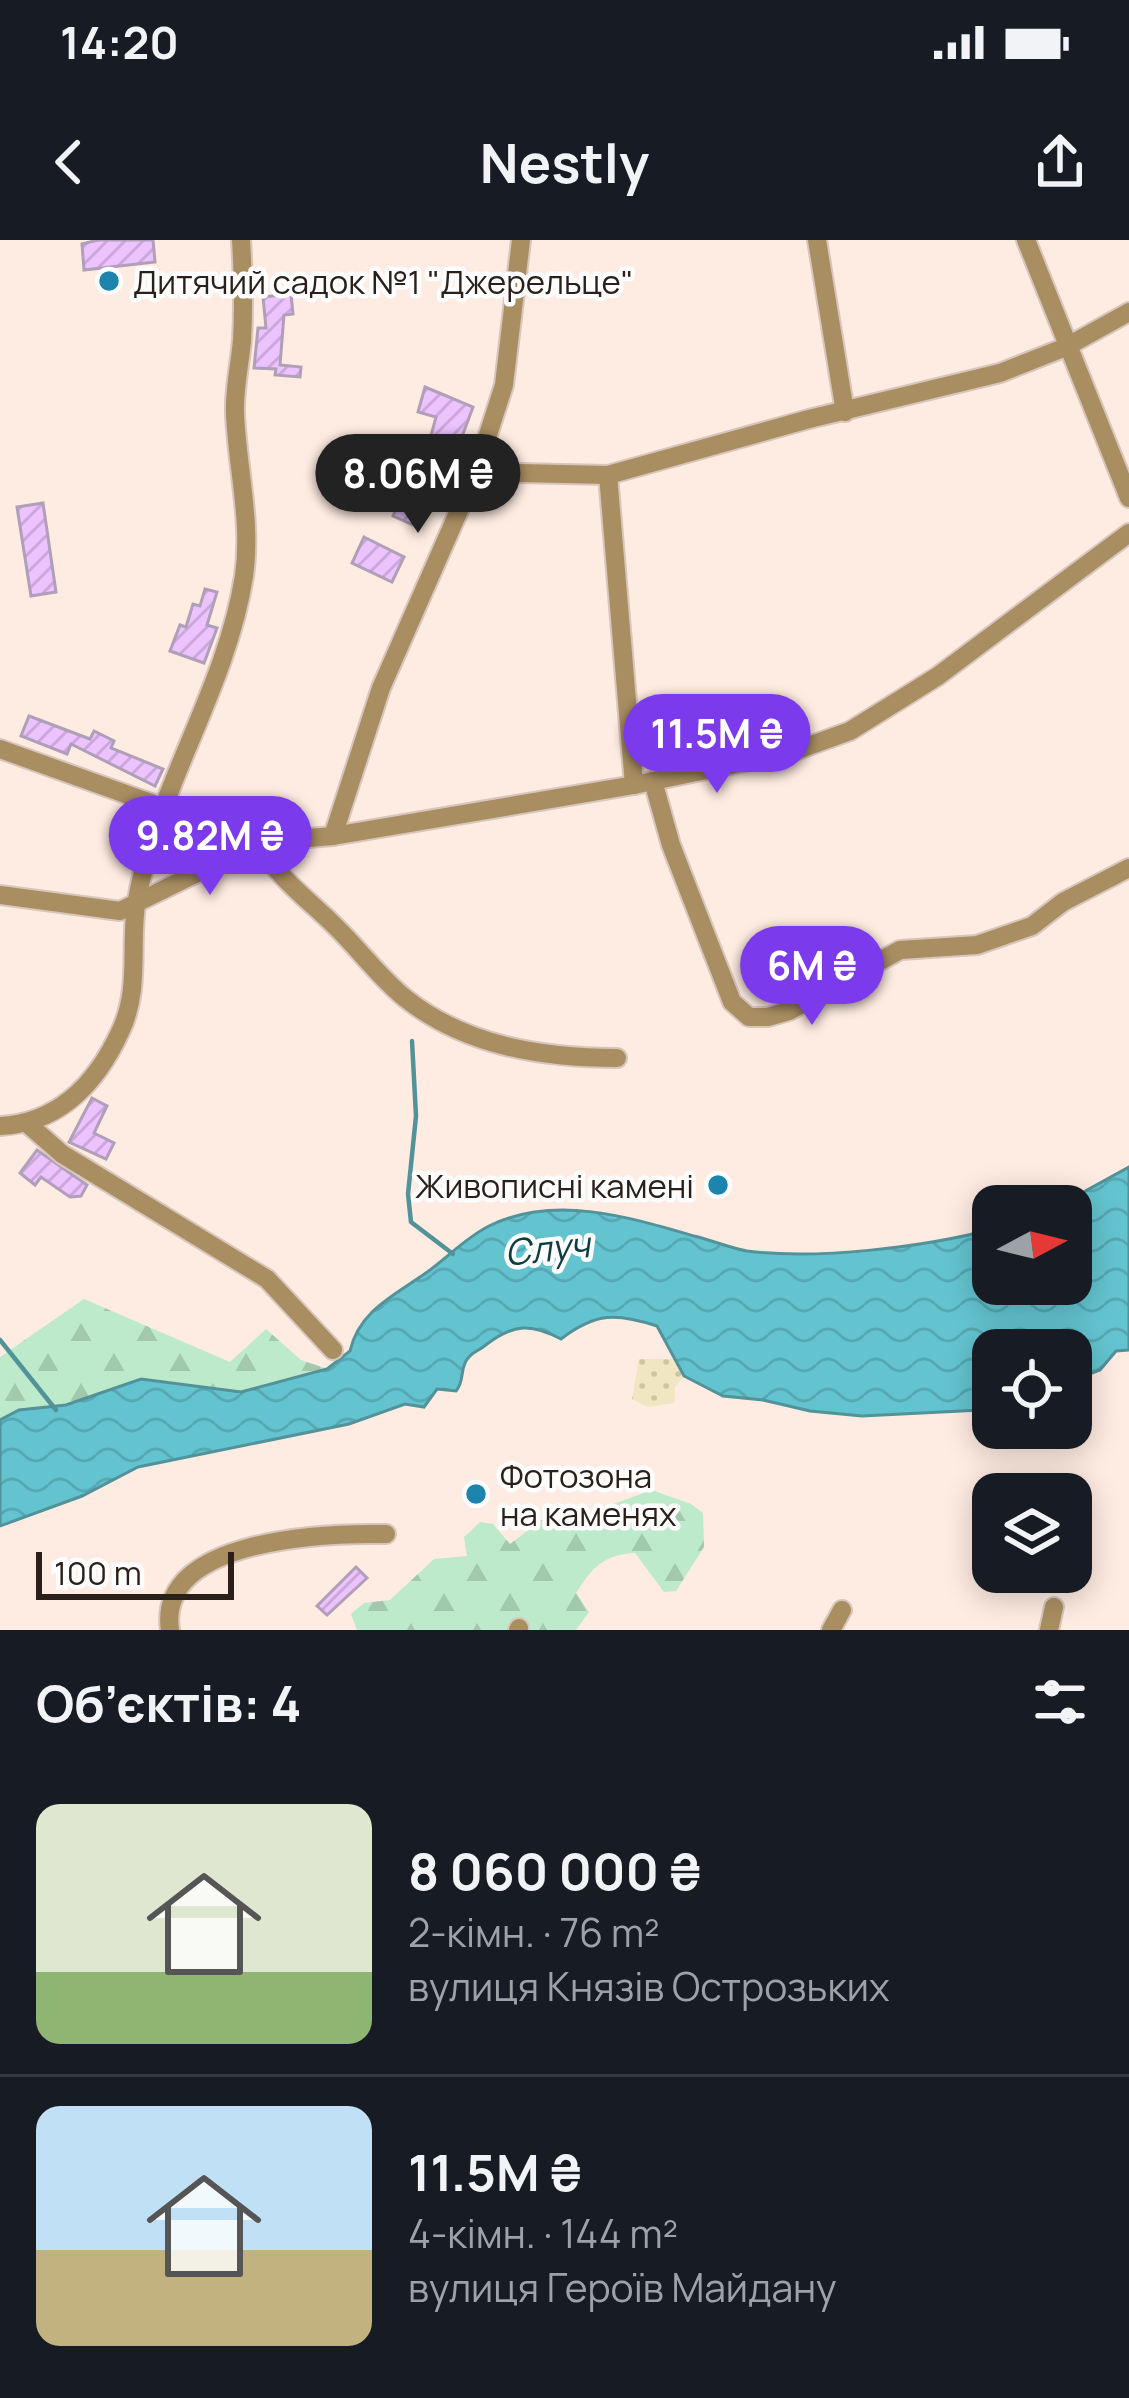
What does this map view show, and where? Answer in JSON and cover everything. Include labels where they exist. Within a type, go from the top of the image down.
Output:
[{"type":"street","points":[[0,1126],[29,1124],[57,1112],[74,1096],[122,1029],[134,985],[136,906],[163,808],[217,675],[244,578],[247,537],[234,406],[245,299],[241,240]]},
{"type":"street","points":[[333,836],[381,688],[476,472],[504,385],[521,240]]},
{"type":"street","points":[[818,240],[845,412]]},
{"type":"street","points":[[1026,240],[1129,498]]},
{"type":"street","points":[[476,472],[608,475],[1000,373],[1066,347],[1129,312]]},
{"type":"street","points":[[608,475],[644,783],[732,1002],[749,1016],[768,1017],[789,1010],[900,950],[977,945],[1032,926],[1063,902],[1129,868]]},
{"type":"street","points":[[0,895],[120,911],[260,842],[333,836],[644,783],[792,752],[850,731],[938,676],[1129,533]]},
{"type":"street","points":[[0,748],[260,842],[296,889],[404,997],[430,1015],[509,1048],[617,1058]]},
{"type":"street","points":[[29,1124],[62,1154],[266,1279],[333,1350]]},
{"type":"street","points":[[170,1630],[170,1610],[180,1590],[204,1562],[306,1535],[386,1534]]},
{"type":"street","points":[[1049,1630],[1054,1607]]},
{"type":"street","points":[[832,1630],[842,1610]]},
{"type":"green space","points":[[84,1299],[230,1362],[266,1329],[301,1360],[328,1369],[241,1392],[141,1379],[66,1405],[20,1410],[0,1420],[0,1357]]},
{"type":"green space","points":[[652,1490],[703,1513],[704,1547],[676,1591],[664,1592],[635,1553],[624,1554],[600,1564],[576,1593],[589,1612],[576,1630],[357,1630],[351,1614],[364,1603],[390,1600],[434,1559],[467,1556],[464,1537],[480,1522],[493,1524],[510,1544],[543,1519],[560,1515],[576,1524],[597,1505],[611,1505]]},
{"type":"sand","points":[[639,1359],[676,1359],[684,1376],[675,1387],[674,1403],[648,1407],[632,1399]]},
{"type":"water","name":"Случ","points":[[1129,1167],[1129,1350],[1116,1351],[1092,1373],[1092,1329],[972,1329],[972,1410],[862,1416],[723,1396],[684,1376],[657,1326],[607,1318],[585,1324],[561,1339],[532,1328],[497,1337],[469,1357],[456,1391],[437,1389],[424,1407],[405,1404],[349,1424],[138,1467],[82,1496],[0,1526],[0,1420],[19,1410],[66,1405],[141,1379],[241,1392],[327,1369],[350,1351],[361,1326],[378,1307],[480,1231],[514,1216],[539,1211],[592,1212],[741,1250],[775,1253],[871,1250],[972,1233],[972,1305],[1092,1305],[1092,1187]]},
{"type":"building","points":[[153,240],[155,262],[84,270],[82,244]]},
{"type":"building","points":[[291,294],[293,314],[284,315],[280,365],[301,367],[300,377],[254,368],[258,328],[266,328],[263,297]]},
{"type":"building","points":[[425,387],[473,407],[439,486],[384,468],[389,456],[423,466],[436,417],[418,412]]},
{"type":"building","points":[[404,492],[429,504],[418,527],[393,516]]},
{"type":"building","points":[[43,503],[56,592],[31,596],[17,507]]},
{"type":"building","points":[[364,537],[404,557],[392,582],[352,563]]},
{"type":"building","points":[[205,589],[217,592],[207,625],[217,628],[204,663],[170,651],[180,625],[186,627],[193,604],[200,606]]},
{"type":"building","points":[[29,716],[90,739],[94,731],[114,741],[111,748],[163,769],[155,786],[71,744],[67,754],[21,736]]},
{"type":"building","points":[[92,1098],[107,1106],[94,1133],[114,1143],[106,1159],[69,1142]]},
{"type":"building","points":[[37,1150],[87,1185],[81,1196],[70,1197],[41,1177],[35,1185],[20,1173]]},
{"type":"building","points":[[356,1567],[367,1578],[327,1615],[317,1606]]},
{"type":"waterway","points":[[412,1041],[416,1116],[408,1194],[411,1222],[453,1254]]},
{"type":"waterway","points":[[0,1340],[56,1410]]},
{"type":"place","name":"Дитячий садок №1 \"Джерельце\"","points":[[109,281]]},
{"type":"place","name":"Живописні камені","points":[[718,1185]]},
{"type":"place","name":"Фотозона на каменях","points":[[476,1494]]}]
